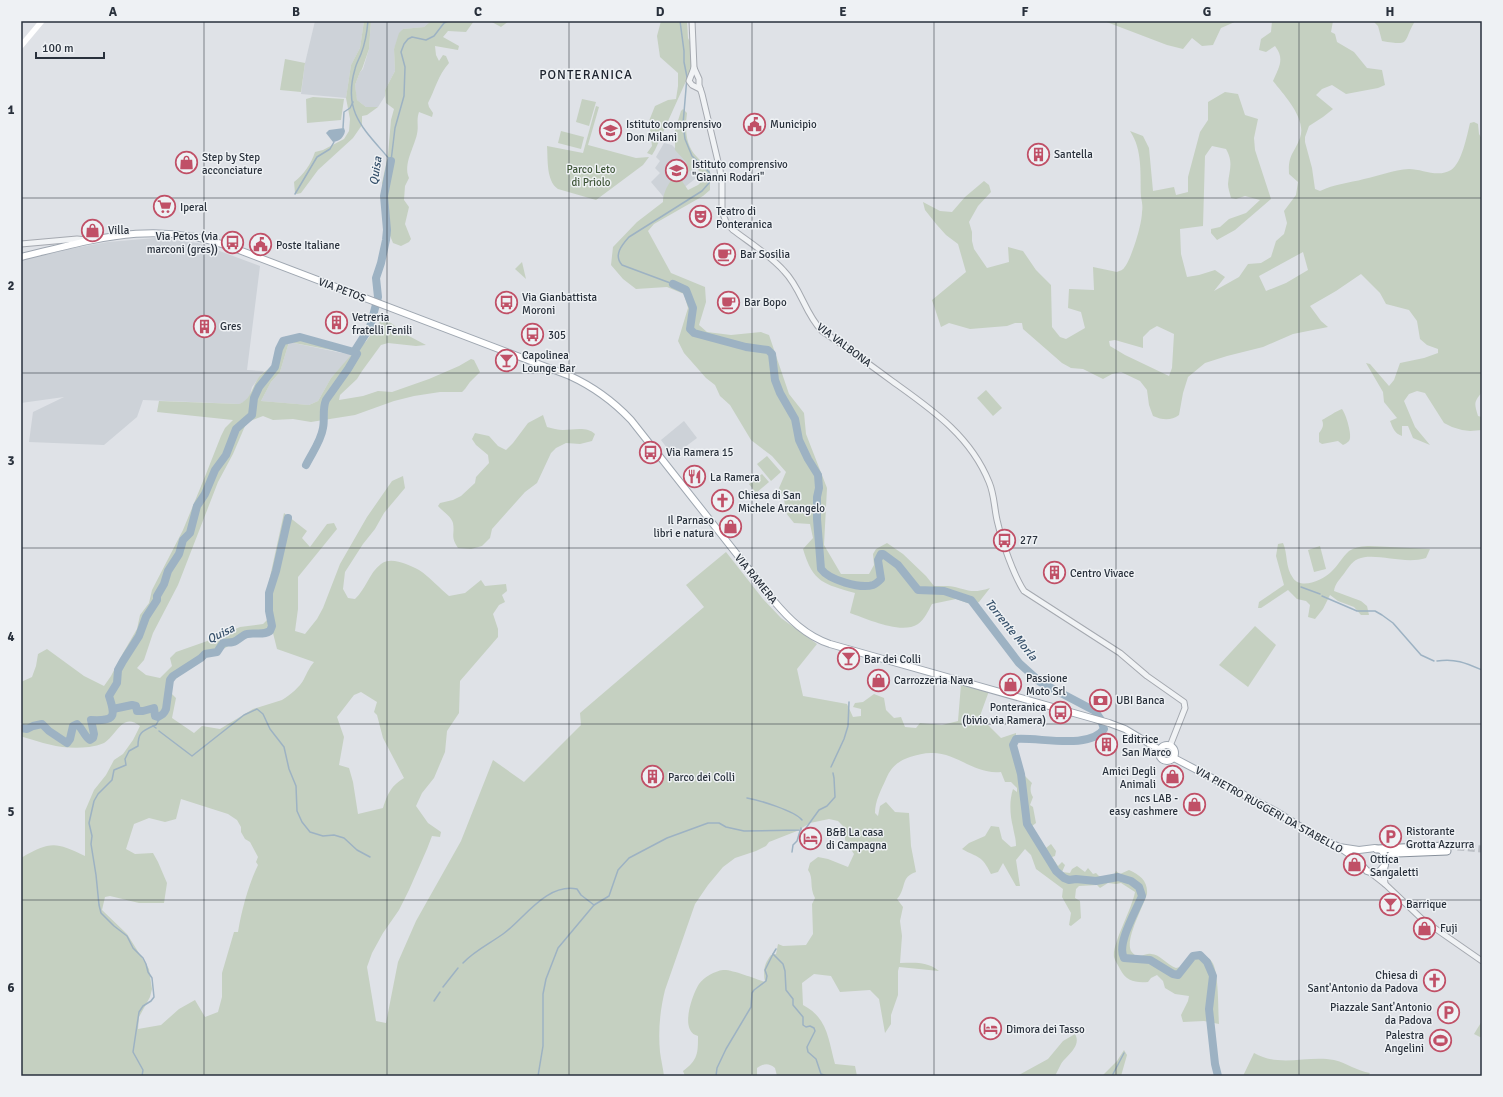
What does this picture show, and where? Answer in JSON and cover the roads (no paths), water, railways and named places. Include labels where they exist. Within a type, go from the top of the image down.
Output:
[{"type":"highway","points":[[1377,849],[1447,848],[1397,853],[1391,855],[1385,864]]},
{"type":"main road","points":[[21,46],[42,21]]},
{"type":"main road","name":"VIA PETOS","points":[[21,257],[125,234],[150,232],[187,235],[219,242],[518,356]]},
{"type":"main road","name":"VIA RAMERA","points":[[518,356],[575,378],[595,389],[615,403],[635,425],[773,600],[790,619],[809,634],[830,644],[1097,719],[1125,729],[1160,750]]},
{"type":"main road","points":[[1160,750],[1164,746],[1170,746],[1175,751],[1174,758]]},
{"type":"main road","name":"VIA PIETRO RUGGERI DA STABELLO","points":[[1160,750],[1160,756],[1164,760],[1168,761],[1174,758],[1275,811],[1339,847],[1371,873]]},
{"type":"main road","points":[[1339,847],[1350,849],[1377,849],[1384,853],[1385,864],[1379,872],[1371,873]]},
{"type":"main road","points":[[1362,865],[1362,857],[1369,849]]},
{"type":"street","points":[[692,21],[694,68],[689,79],[690,82],[697,84],[699,79],[694,68]]},
{"type":"street","points":[[691,76],[698,76]]},
{"type":"street","name":"VIA VALBONA","points":[[697,84],[702,94],[720,170],[722,183],[722,211],[726,222],[733,230],[785,271],[796,288],[809,315],[822,331],[922,402],[962,437],[972,450],[990,483],[995,502],[998,525],[1018,583],[1024,591],[1120,653],[1147,676],[1184,702],[1185,708],[1170,746]]},
{"type":"street","points":[[21,244],[77,239],[90,241]]},
{"type":"street","points":[[58,240],[65,242],[67,246]]},
{"type":"street","points":[[1385,864],[1384,874],[1386,884]]},
{"type":"street","name":"VIA PIETRO RUGGERI DA STABELLO","points":[[1371,873],[1386,884],[1423,920],[1482,961]]},
{"type":"water","points":[[344,128],[345,131],[343,137],[340,140],[333,142],[326,133],[329,130]]},
{"type":"waterway","points":[[368,21],[364,46],[355,69],[351,98],[358,120],[391,161]]},
{"type":"waterway","name":"Quisa","points":[[391,161],[395,128],[404,96],[405,67],[401,52],[404,44],[412,37],[426,40],[434,36],[444,23],[448,21]]},
{"type":"waterway","name":"Torrente Morla","points":[[673,284],[622,265],[619,261],[618,254],[629,237],[702,191],[709,183],[711,177],[709,172],[692,156],[685,139],[683,124],[687,77],[680,21]]},
{"type":"waterway","points":[[343,128],[344,112],[350,108],[353,102]]},
{"type":"waterway","points":[[295,194],[317,157],[330,149],[334,142]]},
{"type":"waterway","name":"Quisa","points":[[354,352],[370,327],[378,297],[376,278],[386,240],[387,230],[384,196],[391,161]]},
{"type":"waterway","name":"Torrente Morla","points":[[673,284],[686,290],[693,308],[690,329],[694,333],[746,347],[768,350],[772,354],[775,380],[780,393],[795,419],[799,440],[818,475],[819,488],[817,497],[817,519],[821,569],[831,577],[845,583],[861,586],[873,585],[881,579],[878,560],[881,554],[883,554],[898,565],[918,590],[944,591],[971,600],[1019,663],[1040,682],[1095,711],[1101,720],[1104,729],[1097,735],[1088,739],[1076,741],[1016,739],[1013,745],[1021,774],[1027,824],[1056,871],[1064,878],[1069,880],[1076,879],[1096,881],[1118,877],[1131,881],[1139,887],[1142,896],[1125,936],[1122,952],[1124,958],[1150,960],[1173,974],[1178,975],[1193,956],[1200,955],[1207,962],[1213,976],[1209,1009],[1215,1064],[1218,1076]]},
{"type":"waterway","points":[[21,728],[27,729],[42,724],[49,731],[67,743],[70,739],[73,726],[77,724],[90,740],[93,738],[94,734],[91,720],[105,720],[112,716],[113,709],[109,696],[117,683],[118,670],[139,636],[146,617],[157,600],[157,596],[164,584],[168,571],[179,554],[183,540],[190,533],[197,506],[205,494],[215,470],[226,455],[236,429],[252,415],[254,398],[259,387],[275,367],[279,349],[283,341],[300,337],[354,352]]},
{"type":"waterway","name":"Quisa","points":[[306,465],[322,433],[326,400],[357,354]]},
{"type":"waterway","name":"Quisa","points":[[113,709],[132,705],[136,706],[137,711],[154,708],[155,716],[158,717],[163,714],[166,709],[170,680],[173,676],[205,654],[217,652],[223,643],[235,641],[247,634],[264,633],[270,631],[272,626],[269,611],[269,593],[276,571],[288,518]]},
{"type":"waterway","points":[[1301,587],[1320,594]]},
{"type":"waterway","points":[[1322,596],[1357,611],[1375,611],[1382,615],[1393,623],[1421,655],[1434,661]]},
{"type":"waterway","points":[[1437,661],[1455,661],[1465,663],[1482,670]]},
{"type":"waterway","points":[[831,767],[844,739],[848,726],[849,702]]},
{"type":"waterway","points":[[159,731],[192,756],[244,715],[257,709],[263,714],[270,729],[284,747],[289,769],[296,786],[297,811],[302,822],[310,832],[323,836],[334,835],[344,838],[357,850],[370,857]]},
{"type":"waterway","points":[[156,728],[153,726],[156,725],[161,716]]},
{"type":"waterway","points":[[142,1076],[143,1070],[133,1052],[139,1012],[143,1006],[154,997],[152,978],[143,958],[133,948],[127,936],[101,913],[91,844],[92,836],[89,823],[94,801],[98,794],[112,780],[114,770],[126,765],[125,759],[129,751],[138,746],[141,733],[153,726]]},
{"type":"waterway","points":[[806,828],[819,810],[827,806],[835,797],[833,773]]},
{"type":"waterway","points":[[747,798],[768,803],[792,813],[802,820]]},
{"type":"waterway","points":[[463,963],[477,951],[511,928],[536,904],[555,891],[577,889],[581,895],[594,905],[609,896],[618,870],[629,858],[667,838],[708,823],[719,823],[726,827],[744,831],[801,830],[801,828]]},
{"type":"waterway","points":[[792,852],[793,845],[797,841],[800,831]]},
{"type":"waterway","points":[[538,1076],[543,1046],[543,994],[546,979],[558,948],[594,905]]},
{"type":"waterway","points":[[776,949],[773,954],[783,964],[786,990],[793,999],[793,1005],[803,1017],[803,1025],[806,1027],[810,1026],[814,1028],[815,1031],[807,1047],[808,1052],[816,1059],[821,1074],[827,1076]]},
{"type":"waterway","points":[[716,1076],[717,1068],[726,1049],[751,1007],[752,993],[766,981],[767,976],[765,970],[773,954]]},
{"type":"waterway","points":[[443,987],[458,968]]},
{"type":"waterway","points":[[434,1001],[440,992]]},
{"type":"waterway","points":[[1112,1076],[1124,1053]]},
{"type":"tunnel","points":[[1447,846],[1482,849]]},
{"type":"place","name":"Municipio","points":[[755,124]]},
{"type":"place","name":"Istituto comprensivo Don Milani","points":[[611,130]]},
{"type":"place","name":"Santella","points":[[1038,154]]},
{"type":"place","name":"Step by Step acconciature","points":[[186,163]]},
{"type":"place","name":"Istituto comprensivo \"Gianni Rodari\"","points":[[676,170]]},
{"type":"place","name":"Iperal","points":[[164,207]]},
{"type":"place","name":"Teatro di Ponteranica","points":[[700,217]]},
{"type":"place","name":"Villa","points":[[92,230]]},
{"type":"place","name":"Via Petos (via marconi (gres))","points":[[233,242]]},
{"type":"place","name":"Poste Italiane","points":[[261,245]]},
{"type":"place","name":"Bar Sosilia","points":[[725,254]]},
{"type":"place","name":"Bar Bopo","points":[[729,302]]},
{"type":"place","name":"Via Gianbattista Moroni","points":[[507,303]]},
{"type":"place","name":"Vetreria fratelli Fenili","points":[[337,323]]},
{"type":"place","name":"Gres","points":[[205,326]]},
{"type":"place","name":"305","points":[[532,335]]},
{"type":"place","name":"Capolinea Lounge Bar","points":[[507,361]]},
{"type":"place","name":"Via Ramera 15","points":[[651,452]]},
{"type":"place","name":"La Ramera","points":[[695,477]]},
{"type":"place","name":"Chiesa di San Michele Arcangelo","points":[[722,501]]},
{"type":"place","name":"Il Parnaso libri e natura","points":[[730,526]]},
{"type":"place","name":"277","points":[[1005,540]]},
{"type":"place","name":"Centro Vivace","points":[[1055,573]]},
{"type":"place","name":"Bar dei Colli","points":[[848,659]]},
{"type":"place","name":"Carrozzeria Nava","points":[[878,680]]},
{"type":"place","name":"Passione Moto Srl","points":[[1010,684]]},
{"type":"place","name":"UBI Banca","points":[[1101,700]]},
{"type":"place","name":"Ponteranica (bivio via Ramera)","points":[[1061,713]]},
{"type":"place","name":"Editrice San Marco","points":[[1106,745]]},
{"type":"place","name":"Parco dei Colli","points":[[653,777]]},
{"type":"place","name":"Amici Degli Animali","points":[[1172,777]]},
{"type":"place","name":"ncs LAB - easy cashmere","points":[[1194,804]]},
{"type":"place","name":"Ristorante Grotta Azzurra","points":[[1391,837]]},
{"type":"place","name":"B&B La casa di Campagna","points":[[810,838]]},
{"type":"place","name":"Ottica Sangaletti","points":[[1355,865]]},
{"type":"place","name":"Barrique","points":[[1390,904]]},
{"type":"place","name":"Fuji","points":[[1424,928]]},
{"type":"place","name":"Chiesa di Sant'Antonio da Padova","points":[[1434,981]]},
{"type":"place","name":"Piazzale Sant'Antonio da Padova","points":[[1448,1013]]},
{"type":"place","name":"Dimora dei Tasso","points":[[991,1029]]},
{"type":"place","name":"Palestra Angelini","points":[[1440,1041]]},
{"type":"district","name":"PONTERANICA","points":[[586,75]]},
{"type":"park label","name":"Parco Leto di Priolo","points":[[591,175]]}]
